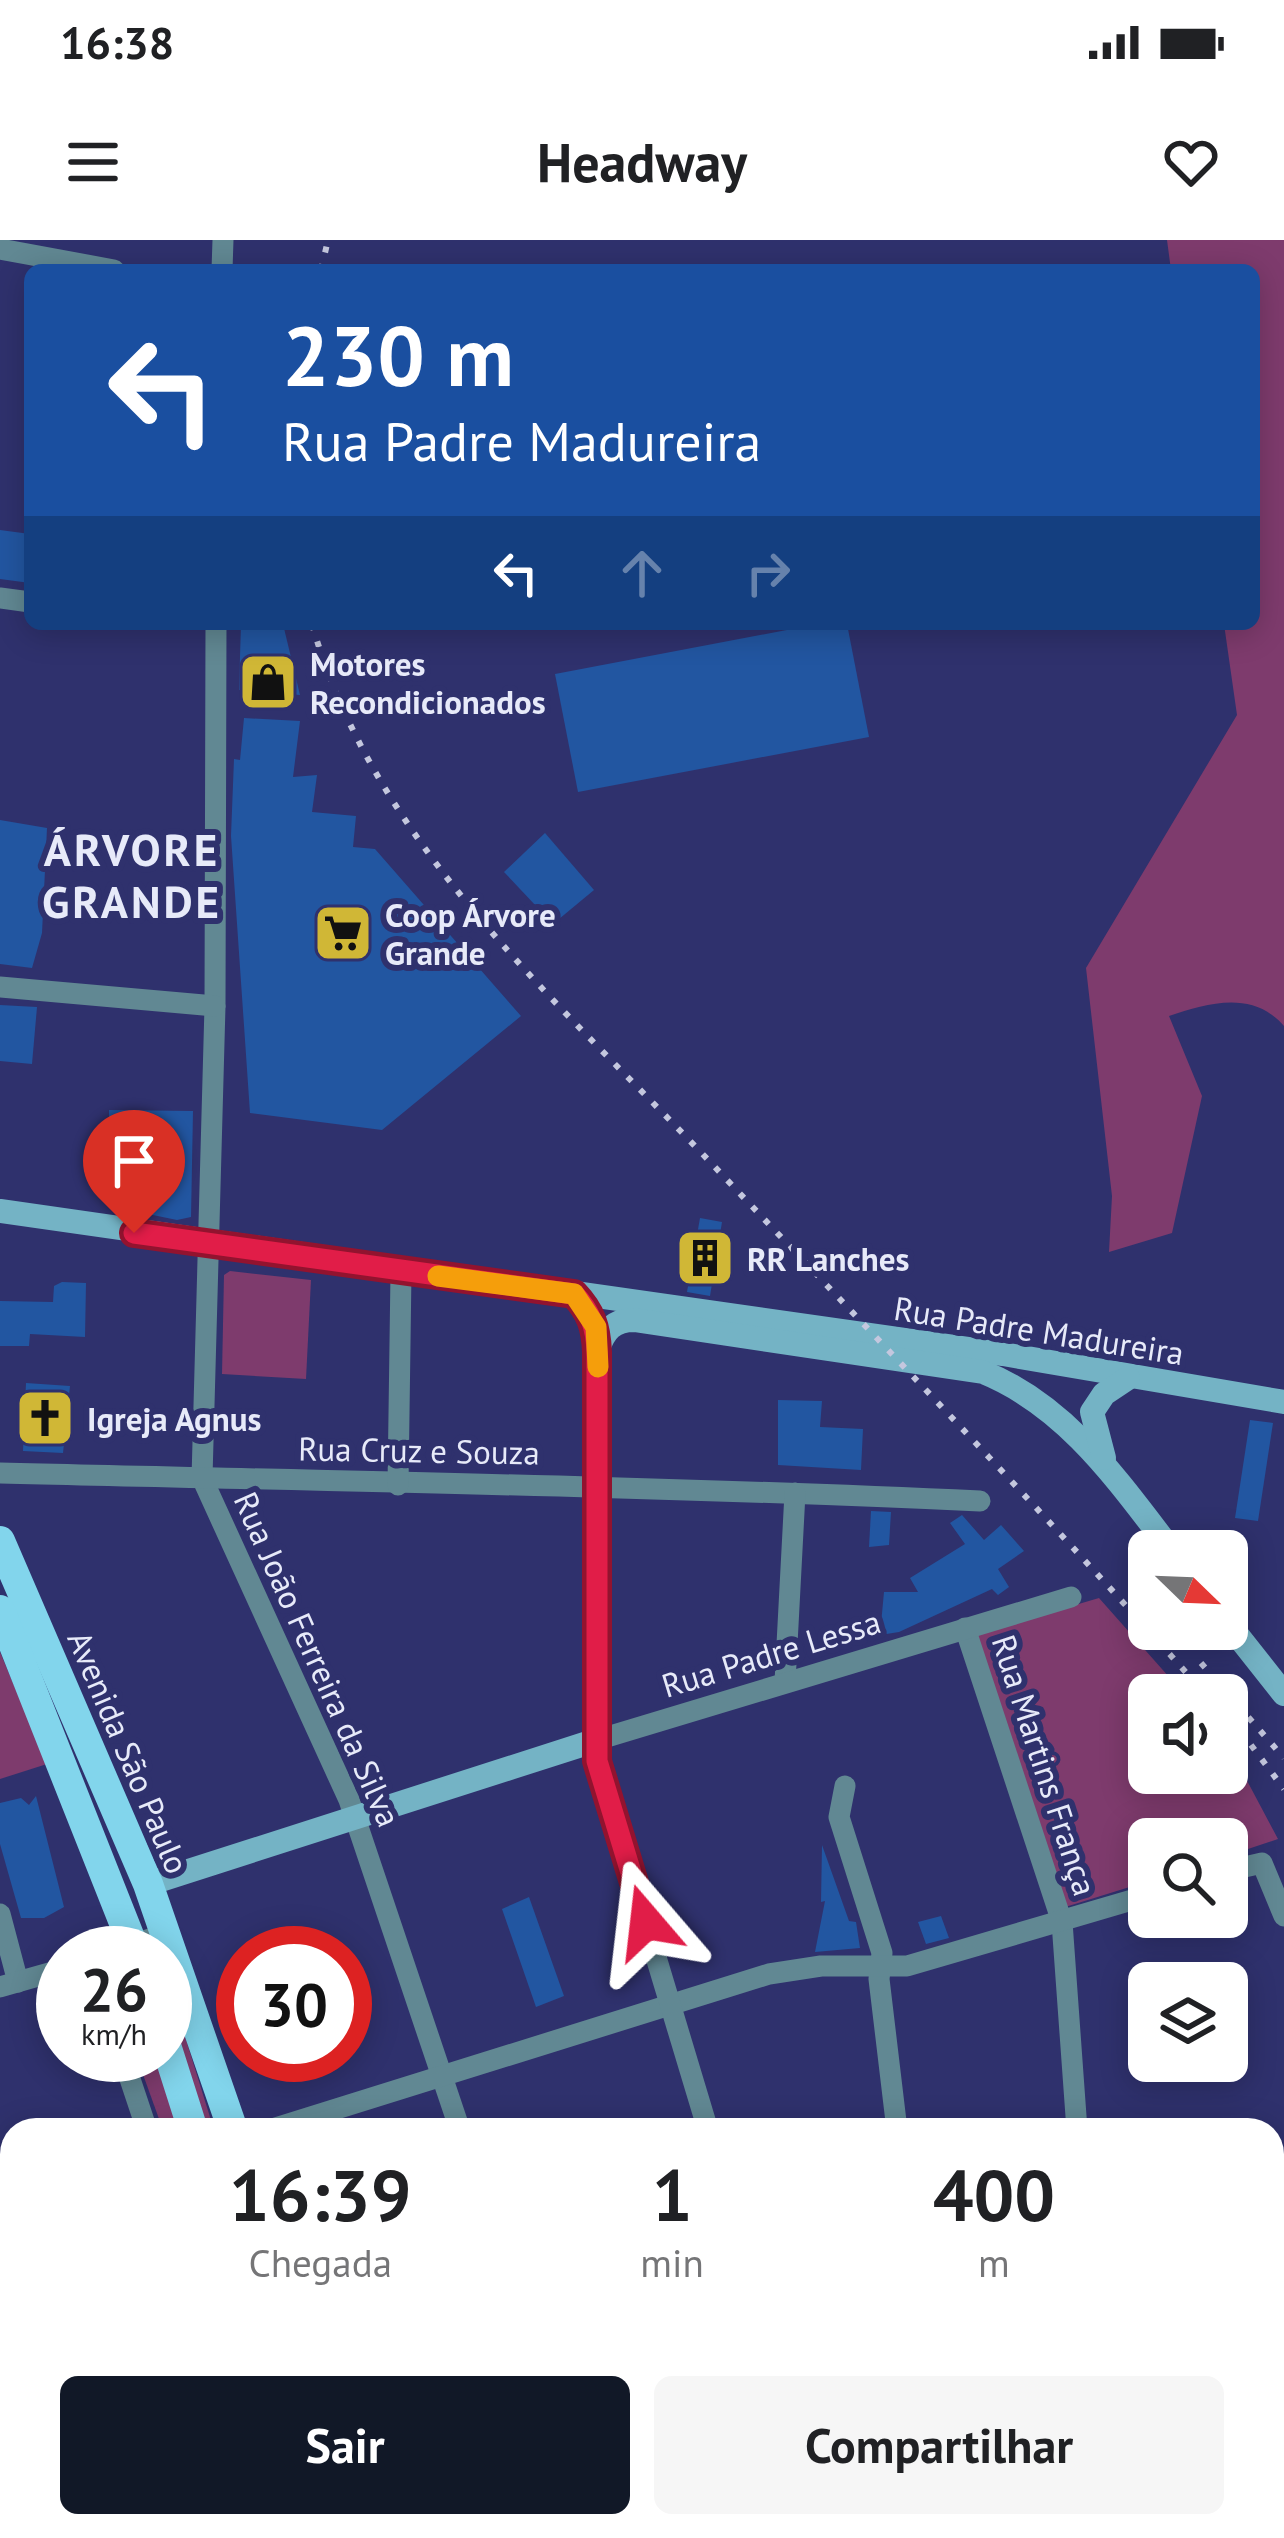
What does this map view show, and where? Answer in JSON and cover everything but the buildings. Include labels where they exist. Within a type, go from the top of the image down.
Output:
[{"type":"main road","name":"Rua Padre Madureira","points":[[0,1211],[1284,1402]]},
{"type":"main road","points":[[574,1294],[596,1327],[597,1741]]},
{"type":"main road","name":"Rua Padre Madureira","points":[[597,1352],[604,1333],[622,1320],[634,1320],[983,1372],[1021,1387],[1060,1418],[1107,1467],[1156,1530]]},
{"type":"main road","points":[[1107,1467],[1092,1412],[1104,1394],[1128,1378]]},
{"type":"main road","name":"Avenida São Paulo","points":[[0,1541],[163,1926]]},
{"type":"main road","name":"Avenida São Paulo","points":[[0,1610],[50,1728],[119,1926]]},
{"type":"main road","points":[[1248,1650],[1281,1694]]},
{"type":"main road","points":[[50,1728],[76,1763],[129,1878],[148,1884]]},
{"type":"main road","name":"Rua Padre Lessa","points":[[148,1884],[597,1741]]},
{"type":"main road","name":"Avenida São Paulo","points":[[192,2009],[229,2118]]},
{"type":"main road","points":[[178,2082],[190,2118]]},
{"type":"street","points":[[0,249],[81,264]]},
{"type":"street","name":"Rua João Ferreira da Silva","points":[[213,630],[215,1006],[202,1478],[356,1819],[456,2118]]},
{"type":"street","points":[[0,987],[215,1006]]},
{"type":"street","points":[[398,1485],[401,1272]]},
{"type":"street","name":"Rua Cruz e Souza","points":[[0,1472],[398,1485],[599,1485],[980,1501]]},
{"type":"street","points":[[785,1682],[795,1492]]},
{"type":"street","name":"Rua Padre Lessa","points":[[597,1741],[1071,1597]]},
{"type":"street","name":"Rua Martins França","points":[[965,1628],[1062,1922],[1076,2118]]},
{"type":"street","points":[[597,1741],[597,1761],[705,2118]]},
{"type":"street","points":[[845,1786],[839,1817],[882,1953],[896,2118]]},
{"type":"street","points":[[1248,1866],[1262,1863],[1284,1916]]},
{"type":"street","points":[[305,2118],[769,1974],[821,1966],[882,1967],[949,1956],[1128,1902]]},
{"type":"street","points":[[0,1914],[9,1985]]},
{"type":"street","points":[[131,2082],[143,2118]]},
{"type":"shaded area","points":[[1167,240],[1284,240],[1284,1026],[1258,1007],[1244,1004],[1214,1004],[1169,1016],[1202,1096],[1172,1233],[1109,1252],[1112,1196],[1086,968],[1237,715],[1225,630],[1260,630],[1260,264],[1170,264]]},
{"type":"shaded area","points":[[230,1271],[311,1280],[306,1379],[222,1374],[224,1275]]},
{"type":"shaded area","points":[[1099,1598],[1128,1631],[1128,1650],[1145,1650],[1166,1674],[1128,1674],[1128,1794],[1248,1794],[1248,1783],[1278,1839],[1248,1849],[1248,1818],[1128,1818],[1128,1888],[1062,1908],[977,1634]]},
{"type":"shaded area","points":[[0,1652],[47,1764],[0,1779]]},
{"type":"shaded area","points":[[192,2059],[210,2118],[197,2118],[187,2082],[192,2082]]},
{"type":"shaded area","points":[[146,2082],[172,2082],[184,2118],[159,2118]]},
{"type":"railway","points":[[322,264],[328,240]]},
{"type":"railway","points":[[314,630],[341,704],[380,779],[426,850],[478,916],[1187,1674]]},
{"type":"railway","points":[[1201,1663],[1284,1758]]},
{"type":"railway","points":[[1251,1745],[1284,1789]]},
{"type":"slow traffic","points":[[438,1276],[574,1294],[587,1307],[596,1327],[598,1367]]},
{"type":"place","name":"Motores Recondicionados","points":[[268,682]]},
{"type":"place","name":"Coop Árvore Grande","points":[[343,933]]},
{"type":"place","name":"RR Lanches","points":[[705,1258]]},
{"type":"place","name":"Igreja Agnus","points":[[45,1418]]},
{"type":"district","name":"ÁRVORE GRANDE","points":[[132,875]]},
{"type":"route","points":[[134,1233],[574,1294],[587,1307],[596,1327],[597,1352],[597,1761],[646,1922]]}]
